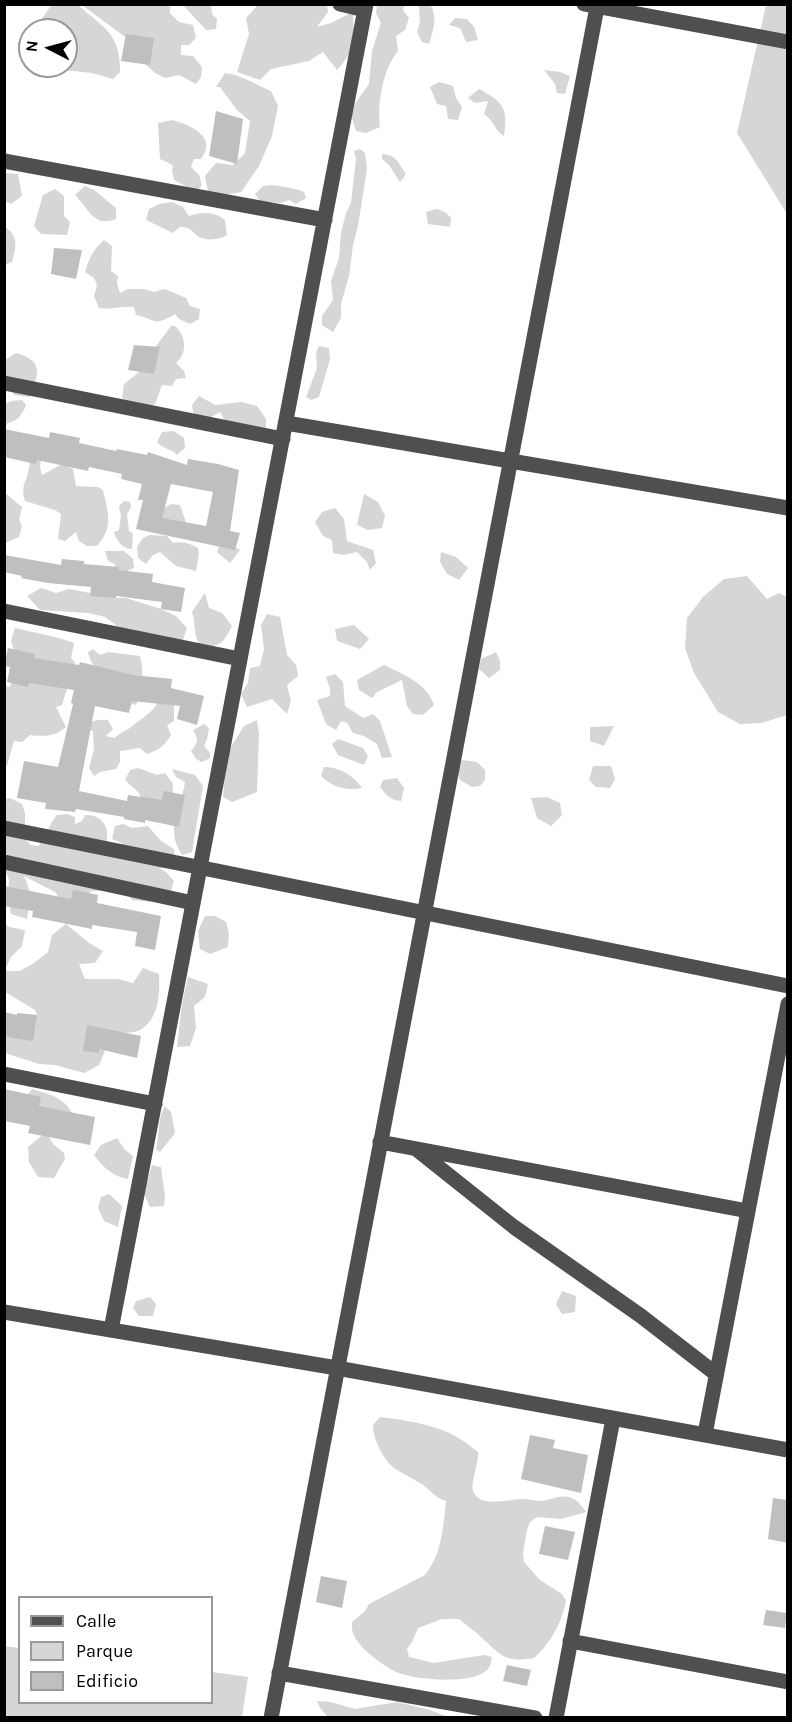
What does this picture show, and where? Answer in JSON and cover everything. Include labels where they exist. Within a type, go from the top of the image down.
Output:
[{"type":"street","points":[[111,1330],[366,7],[340,4]]},
{"type":"street","points":[[271,1718],[510,461],[590,6],[788,42]]},
{"type":"street","points":[[4,161],[325,220]]},
{"type":"street","points":[[4,383],[283,439]]},
{"type":"street","points":[[286,423],[788,508]]},
{"type":"street","points":[[4,611],[240,659]]},
{"type":"street","points":[[4,828],[788,986]]},
{"type":"street","points":[[4,862],[194,903]]},
{"type":"street","points":[[705,1434],[788,1004]]},
{"type":"street","points":[[4,1074],[155,1104]]},
{"type":"street","points":[[380,1142],[748,1211]]},
{"type":"street","points":[[416,1149],[514,1227],[641,1316],[716,1374]]},
{"type":"street","points":[[4,1312],[336,1368],[788,1450]]},
{"type":"street","points":[[556,1718],[613,1419]]},
{"type":"street","points":[[570,1641],[788,1682]]},
{"type":"street","points":[[279,1673],[536,1718]]},
{"type":"green space","points":[[78,5],[109,32],[120,59],[120,72],[113,79],[78,72],[78,18],[42,18],[50,7]]},
{"type":"green space","points":[[82,5],[170,5],[170,13],[179,22],[193,25],[196,38],[189,45],[181,45],[181,55],[193,56],[202,67],[201,77],[196,84],[179,75],[165,78],[155,73],[142,61],[137,41],[125,37]]},
{"type":"green space","points":[[183,5],[211,5],[212,14],[217,19],[216,29],[206,30]]},
{"type":"green space","points":[[258,5],[327,5],[328,12],[317,27],[353,12],[353,43],[348,56],[337,70],[323,52],[309,61],[271,69],[260,80],[237,72],[249,34],[246,18]]},
{"type":"green space","points":[[377,5],[404,5],[403,10],[409,18],[405,30],[396,36],[398,51],[385,77],[380,97],[380,127],[366,133],[356,131],[351,115],[356,102],[369,84],[372,51],[381,23],[376,13]]},
{"type":"green space","points":[[766,5],[787,5],[787,214],[737,133]]},
{"type":"green space","points":[[419,6],[431,6],[433,11],[434,25],[429,44],[422,42],[417,32],[420,22]]},
{"type":"green space","points":[[455,18],[467,19],[474,27],[478,40],[466,42],[460,28],[449,25]]},
{"type":"green space","points":[[544,70],[570,76],[565,94],[557,93],[555,84]]},
{"type":"green space","points":[[225,73],[243,78],[271,91],[278,106],[272,136],[259,166],[241,192],[224,195],[208,192],[205,176],[216,163],[233,165],[245,153],[250,121],[237,110],[220,87],[216,87]]},
{"type":"green space","points":[[439,82],[453,86],[456,98],[462,107],[458,120],[448,119],[446,106],[437,104],[430,87]]},
{"type":"green space","points":[[479,89],[494,98],[502,107],[505,119],[504,136],[484,114],[488,101],[475,103],[468,98]]},
{"type":"green space","points":[[172,120],[187,125],[204,138],[205,151],[201,159],[194,159],[191,167],[199,175],[202,185],[198,190],[174,180],[173,165],[160,159],[158,123]]},
{"type":"green space","points":[[360,149],[365,153],[367,169],[349,276],[341,304],[341,318],[333,332],[322,325],[322,316],[333,300],[331,281],[339,258],[341,233],[346,213],[351,203],[356,159],[354,151]]},
{"type":"green space","points":[[382,154],[394,158],[399,163],[406,174],[400,182],[389,165],[382,159]]},
{"type":"green space","points":[[5,173],[18,174],[22,196],[11,204],[5,201]]},
{"type":"green space","points":[[271,185],[304,192],[306,198],[296,204],[289,200],[281,203],[260,201],[255,194],[263,186]]},
{"type":"green space","points":[[85,186],[94,190],[116,208],[116,219],[102,221],[92,216],[75,195]]},
{"type":"green space","points":[[55,189],[64,196],[64,216],[70,222],[67,235],[41,234],[34,226],[43,195]]},
{"type":"green space","points":[[172,202],[183,207],[189,216],[208,213],[221,217],[225,220],[227,235],[222,238],[205,239],[188,228],[180,227],[173,233],[146,220],[149,209],[159,204]]},
{"type":"green space","points":[[437,209],[445,212],[451,218],[450,227],[428,224],[426,212]]},
{"type":"green space","points":[[5,227],[13,234],[15,252],[12,262],[5,265]]},
{"type":"green space","points":[[104,240],[112,246],[111,271],[118,276],[117,283],[120,293],[128,289],[144,289],[154,292],[165,289],[186,298],[190,306],[200,309],[199,319],[190,324],[179,319],[175,314],[156,321],[136,315],[134,307],[99,308],[94,296],[97,285],[94,278],[85,272],[92,255]]},
{"type":"green space","points":[[171,326],[179,330],[183,339],[184,350],[176,363],[184,371],[186,378],[176,379],[172,386],[162,385],[155,404],[142,406],[129,403],[122,398],[124,384],[139,372],[148,372],[154,349]]},
{"type":"green space","points":[[319,346],[329,348],[330,359],[319,397],[311,400],[306,397],[317,368],[316,353]]},
{"type":"green space","points":[[16,353],[32,360],[37,369],[30,397],[14,395],[5,378],[5,360]]},
{"type":"green space","points":[[199,396],[215,405],[242,402],[257,406],[266,419],[266,430],[224,420],[220,412],[209,418],[198,418],[193,412],[192,405]]},
{"type":"green space","points":[[22,400],[26,405],[20,415],[16,420],[5,424],[5,404]]},
{"type":"green space","points":[[174,431],[184,438],[185,448],[177,455],[157,442],[162,432]]},
{"type":"green space","points":[[31,453],[42,454],[40,467],[42,475],[62,464],[73,469],[76,486],[98,487],[103,490],[108,526],[97,546],[87,546],[79,541],[76,532],[65,541],[58,539],[61,514],[25,501],[23,489]]},
{"type":"green space","points":[[5,493],[22,507],[19,520],[22,526],[19,537],[5,543]]},
{"type":"green space","points":[[364,494],[378,502],[385,516],[382,528],[368,530],[357,525]]},
{"type":"green space","points":[[124,501],[130,502],[131,507],[127,514],[129,531],[133,534],[132,549],[120,544],[114,532],[119,530],[121,516],[119,506]]},
{"type":"green space","points":[[171,504],[180,505],[187,525],[161,528],[161,510]]},
{"type":"green space","points":[[335,508],[344,519],[347,541],[373,550],[376,563],[370,570],[367,562],[357,552],[344,555],[333,553],[332,540],[323,536],[315,522],[322,512]]},
{"type":"green space","points":[[150,535],[167,536],[173,543],[186,543],[198,548],[196,571],[176,566],[160,552],[153,555],[146,564],[138,558],[137,547],[143,538]]},
{"type":"green space","points":[[227,542],[240,550],[230,563],[217,552],[219,547]]},
{"type":"green space","points":[[105,551],[124,551],[133,559],[134,568],[114,573],[115,564],[108,561]]},
{"type":"green space","points":[[441,552],[456,557],[468,568],[459,580],[447,574],[440,562]]},
{"type":"green space","points":[[747,576],[767,599],[779,593],[787,597],[787,715],[762,723],[740,724],[718,712],[694,673],[685,648],[687,618],[703,597],[724,579]]},
{"type":"green space","points":[[41,588],[56,593],[69,589],[126,598],[176,616],[187,628],[182,643],[132,637],[105,617],[88,613],[40,610],[27,596]]},
{"type":"green space","points":[[205,593],[209,608],[222,613],[232,626],[224,640],[212,646],[200,645],[196,637],[192,612]]},
{"type":"green space","points":[[267,614],[280,617],[287,655],[296,665],[298,676],[287,685],[291,701],[287,714],[272,699],[247,707],[241,694],[248,683],[250,668],[260,666],[264,649],[261,625]]},
{"type":"green space","points":[[354,625],[369,639],[360,649],[337,641],[335,629]]},
{"type":"green space","points":[[15,628],[74,643],[71,658],[75,663],[62,705],[56,707],[66,727],[54,734],[30,735],[22,742],[14,741],[7,766],[5,762],[5,686],[9,687],[13,681],[15,653],[11,641]]},
{"type":"green space","points":[[93,649],[100,655],[108,652],[140,656],[142,681],[136,705],[129,703],[114,692],[100,676],[88,652]]},
{"type":"green space","points":[[496,652],[500,661],[500,670],[489,678],[479,669],[481,659]]},
{"type":"green space","points":[[384,665],[420,685],[426,690],[434,705],[423,715],[413,714],[407,706],[402,680],[377,692],[372,698],[359,690],[357,680]]},
{"type":"green space","points":[[335,674],[343,682],[345,706],[363,718],[373,714],[380,721],[392,757],[382,758],[377,744],[364,736],[353,733],[347,723],[341,721],[336,730],[326,724],[317,700],[330,696],[326,677]]},
{"type":"green space","points":[[159,701],[174,701],[174,721],[167,725],[171,735],[166,742],[147,754],[140,748],[120,751],[120,762],[116,769],[100,772],[94,776],[89,768],[94,749],[93,731],[79,730],[92,722],[108,720],[113,729],[106,736],[115,738],[146,716]]},
{"type":"green space","points":[[257,720],[259,733],[257,792],[232,802],[223,797],[226,761],[231,747],[244,726]]},
{"type":"green space","points":[[204,724],[209,728],[204,746],[210,753],[210,758],[202,762],[196,759],[191,751],[197,741],[193,730]]},
{"type":"green space","points":[[614,726],[604,746],[590,741],[590,727]]},
{"type":"green space","points":[[338,739],[363,748],[368,756],[364,765],[338,755],[332,744]]},
{"type":"green space","points":[[462,760],[477,762],[485,770],[485,780],[480,786],[472,787],[460,780],[456,768]]},
{"type":"green space","points":[[593,766],[611,766],[615,779],[610,788],[596,787],[589,780]]},
{"type":"green space","points":[[324,767],[335,768],[346,773],[362,788],[350,789],[330,783],[321,776]]},
{"type":"green space","points":[[138,768],[157,775],[165,773],[173,784],[172,802],[143,804],[139,793],[125,780],[130,770]]},
{"type":"green space","points":[[172,769],[195,775],[203,786],[192,852],[182,855],[174,836],[174,827],[185,782],[176,777]]},
{"type":"green space","points":[[397,778],[404,788],[401,801],[389,797],[380,787],[383,780]]},
{"type":"green space","points":[[547,797],[560,803],[562,815],[551,826],[537,818],[531,798]]},
{"type":"green space","points":[[10,798],[22,804],[25,813],[25,839],[31,845],[38,846],[41,843],[57,815],[67,814],[75,817],[75,824],[82,821],[85,815],[100,819],[106,827],[106,843],[120,847],[122,843],[112,839],[115,826],[123,824],[132,828],[148,826],[161,841],[174,849],[175,858],[169,868],[159,868],[174,881],[171,891],[151,902],[132,900],[121,885],[110,882],[100,891],[91,891],[86,898],[62,902],[55,892],[24,876],[31,894],[27,919],[11,914],[8,899],[9,880],[5,869],[5,799]]},
{"type":"green space","points":[[205,916],[215,916],[226,922],[229,934],[228,947],[210,954],[200,949],[198,931]]},
{"type":"green space","points":[[5,924],[25,930],[22,946],[11,957],[5,970]]},
{"type":"green space","points":[[66,924],[103,951],[95,963],[79,964],[85,979],[118,979],[133,983],[143,968],[159,974],[157,1005],[151,1019],[140,1030],[112,1034],[99,1065],[84,1073],[55,1065],[39,1064],[5,1053],[5,1038],[17,1038],[37,1015],[35,1010],[5,992],[4,971],[20,971],[34,963],[48,952],[52,935]]},
{"type":"green space","points":[[188,977],[208,984],[205,997],[194,1006],[196,1028],[190,1046],[177,1047],[182,1004]]},
{"type":"green space","points":[[32,1089],[58,1098],[76,1119],[22,1103]]},
{"type":"green space","points":[[165,1106],[171,1112],[175,1133],[160,1152],[156,1149],[161,1116]]},
{"type":"green space","points":[[46,1132],[54,1145],[64,1153],[65,1159],[54,1178],[38,1177],[29,1162],[28,1147]]},
{"type":"green space","points":[[117,1138],[124,1149],[133,1156],[128,1179],[109,1171],[94,1155],[101,1145]]},
{"type":"green space","points":[[152,1165],[161,1167],[164,1206],[150,1207],[144,1193]]},
{"type":"green space","points":[[109,1194],[122,1206],[118,1227],[104,1221],[98,1208],[101,1197]]},
{"type":"green space","points":[[562,1291],[576,1296],[575,1312],[562,1314],[556,1304]]},
{"type":"green space","points":[[150,1297],[156,1304],[153,1316],[139,1316],[133,1308],[136,1301]]},
{"type":"green space","points":[[380,1417],[420,1423],[444,1431],[467,1443],[478,1452],[473,1489],[478,1498],[496,1502],[523,1499],[541,1501],[566,1497],[577,1501],[586,1512],[561,1519],[537,1517],[530,1522],[527,1530],[523,1553],[524,1562],[540,1580],[562,1594],[566,1600],[555,1632],[534,1658],[516,1659],[504,1656],[459,1619],[442,1619],[418,1628],[407,1649],[409,1657],[434,1663],[484,1655],[492,1657],[491,1662],[487,1670],[469,1678],[429,1679],[391,1670],[369,1654],[355,1638],[352,1622],[365,1611],[369,1604],[425,1575],[435,1558],[443,1530],[446,1501],[394,1468],[386,1459],[373,1430],[373,1425]]},
{"type":"green space","points":[[4,1646],[18,1648],[18,1704],[213,1704],[213,1672],[248,1677],[242,1717],[5,1717]]},
{"type":"green space","points":[[317,1701],[331,1702],[355,1709],[397,1702],[448,1717],[328,1717]]},
{"type":"building","points":[[126,34],[154,38],[150,65],[121,61]]},
{"type":"building","points":[[216,111],[243,119],[237,164],[209,156]]},
{"type":"building","points":[[54,248],[82,250],[76,279],[51,274]]},
{"type":"building","points":[[134,345],[160,347],[154,374],[128,370]]},
{"type":"building","points":[[4,429],[49,438],[50,432],[80,438],[79,443],[116,451],[117,449],[147,455],[148,452],[187,465],[188,459],[239,470],[230,531],[240,533],[235,550],[136,529],[143,500],[138,500],[142,484],[121,479],[122,474],[89,467],[88,471],[37,460],[36,464],[4,457]],"holes":[[[171,484],[213,492],[206,526],[162,518]]]},
{"type":"building","points":[[4,555],[61,565],[62,559],[84,561],[84,564],[119,567],[118,570],[153,574],[152,582],[185,588],[181,612],[161,609],[162,602],[116,596],[116,598],[90,596],[91,587],[21,578],[22,576],[4,572]]},
{"type":"building","points":[[8,648],[35,654],[34,658],[79,665],[80,662],[133,675],[172,679],[171,688],[204,696],[197,725],[177,719],[180,706],[132,701],[129,713],[95,706],[79,791],[127,801],[128,795],[162,800],[164,791],[185,795],[179,827],[145,820],[145,823],[76,809],[75,812],[45,809],[46,803],[17,798],[24,761],[58,767],[73,704],[71,703],[74,690],[29,683],[28,687],[7,682],[10,667],[4,666]]},
{"type":"building","points":[[4,886],[71,899],[73,890],[98,895],[97,903],[161,916],[155,950],[135,946],[137,932],[92,925],[92,929],[32,917],[33,911],[4,906]]},
{"type":"building","points":[[4,1012],[17,1015],[17,1013],[37,1015],[33,1041],[4,1037]]},
{"type":"building","points":[[87,1025],[141,1036],[137,1058],[99,1049],[99,1053],[83,1051]]},
{"type":"building","points":[[4,1089],[41,1097],[39,1106],[95,1117],[90,1145],[28,1133],[30,1126],[4,1121]]},
{"type":"building","points":[[530,1435],[555,1440],[553,1448],[588,1455],[581,1493],[521,1479]]},
{"type":"building","points":[[773,1498],[788,1500],[788,1543],[768,1539]]},
{"type":"building","points":[[545,1526],[575,1532],[568,1560],[539,1554]]},
{"type":"building","points":[[321,1576],[347,1581],[342,1608],[316,1602]]},
{"type":"building","points":[[766,1610],[787,1613],[785,1628],[763,1625]]},
{"type":"building","points":[[507,1665],[531,1670],[527,1686],[503,1681]]}]
